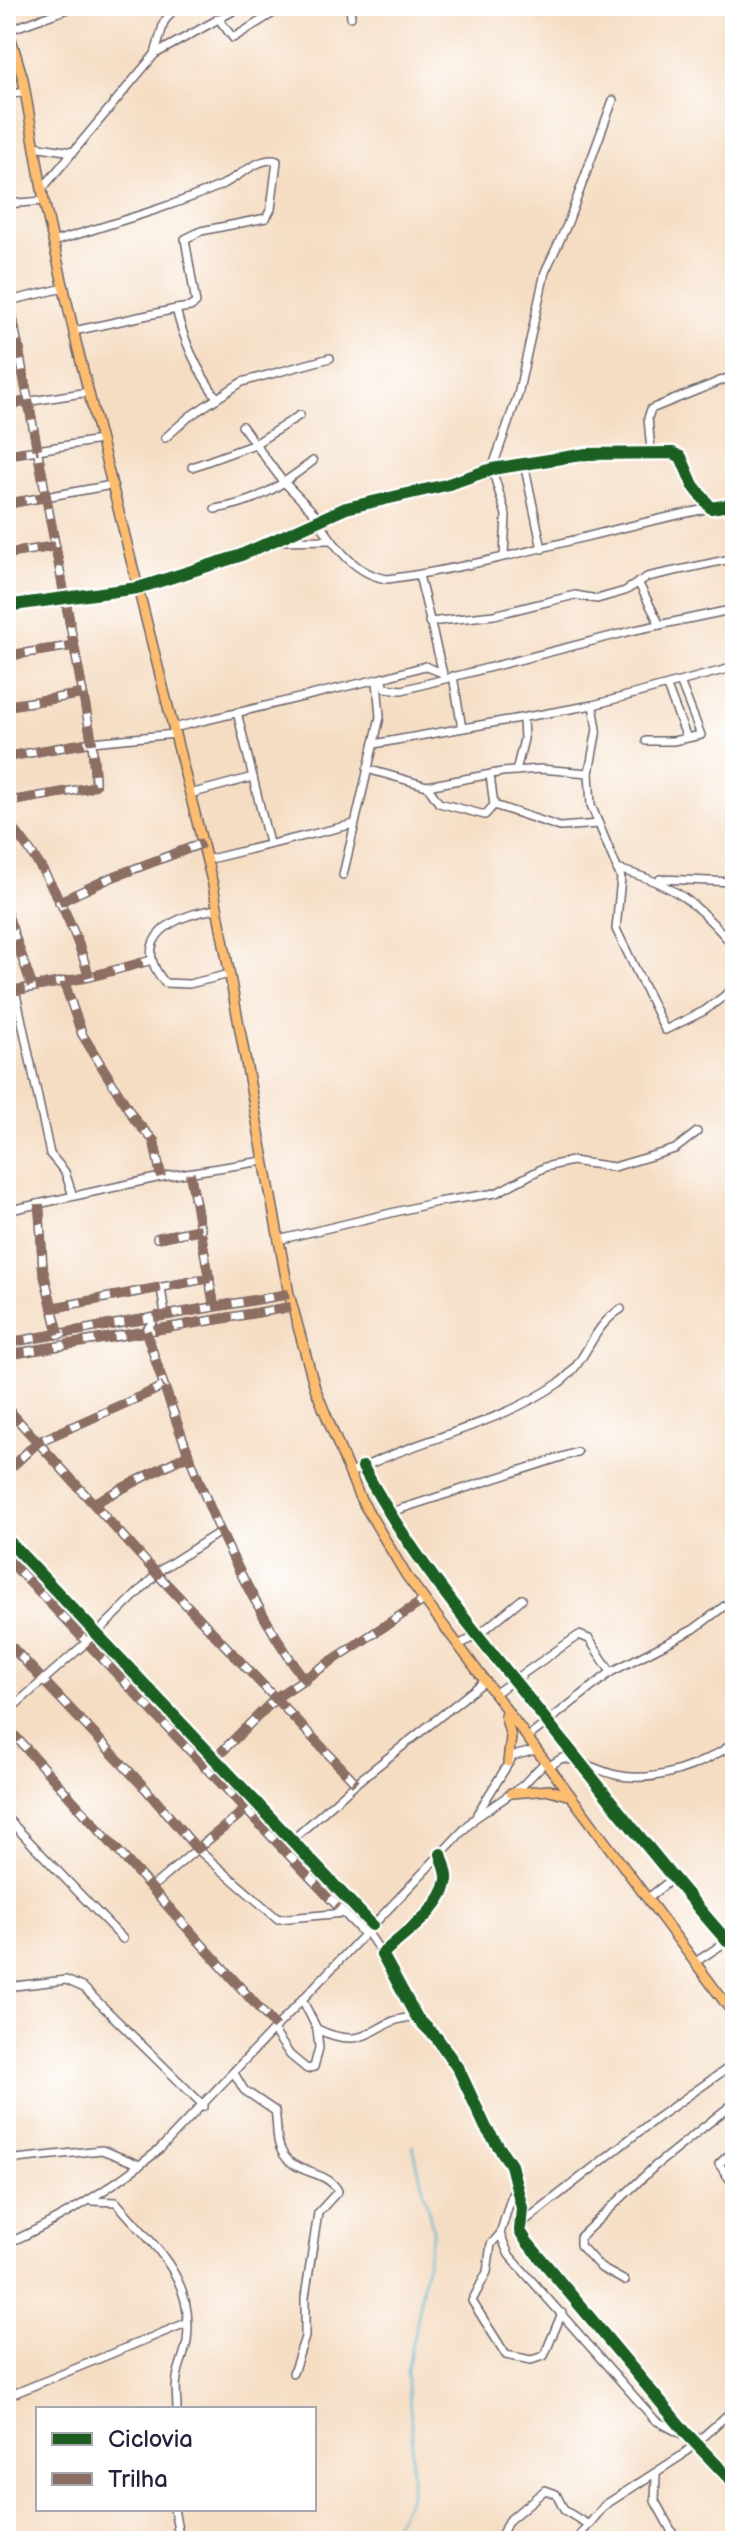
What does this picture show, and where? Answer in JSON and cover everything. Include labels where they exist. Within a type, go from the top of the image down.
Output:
[{"type":"main road","points":[[8,26],[25,92],[44,201],[74,331],[218,909],[291,1307],[315,1388],[349,1474],[377,1529],[424,1600],[735,2016]]},
{"type":"main road","points":[[496,1697],[511,1737],[508,1762]]},
{"type":"main road","points":[[511,1793],[550,1790],[570,1797]]},
{"type":"street","points":[[8,26],[76,6]]},
{"type":"street","points":[[155,54],[164,22],[176,6]]},
{"type":"street","points":[[42,189],[155,54],[242,6]]},
{"type":"street","points":[[350,6],[351,17]]},
{"type":"street","points":[[218,18],[233,38],[278,10]]},
{"type":"street","points":[[6,95],[25,92]]},
{"type":"street","points":[[504,556],[506,515],[492,469],[518,395],[545,272],[563,236],[613,100]]},
{"type":"street","points":[[34,146],[72,152]]},
{"type":"street","points":[[53,242],[167,206],[222,185],[264,161],[277,161],[271,209],[266,218],[193,233],[185,239],[196,303],[190,307],[74,331]]},
{"type":"street","points":[[6,204],[44,201]]},
{"type":"street","points":[[6,282],[65,595],[71,646],[92,742],[95,785],[6,802]]},
{"type":"street","points":[[9,305],[64,288]]},
{"type":"street","points":[[176,309],[189,350],[217,398]]},
{"type":"street","points":[[6,353],[20,350]]},
{"type":"street","points":[[165,438],[242,382],[330,358]]},
{"type":"street","points":[[651,451],[648,418],[651,409],[735,375]]},
{"type":"street","points":[[6,405],[89,392]]},
{"type":"street","points":[[192,467],[255,444],[300,415]]},
{"type":"street","points":[[242,426],[318,519],[331,540],[363,573],[388,579],[542,549],[648,520],[734,506]]},
{"type":"street","points":[[6,455],[100,440]]},
{"type":"street","points":[[6,606],[65,595],[138,588],[239,556],[346,508],[446,485],[492,469],[587,454],[651,451],[681,457],[693,485],[711,508]]},
{"type":"street","points":[[215,509],[246,504],[313,461]]},
{"type":"street","points":[[524,463],[542,549]]},
{"type":"street","points":[[6,504],[112,485]]},
{"type":"street","points":[[272,541],[331,540]]},
{"type":"street","points":[[6,554],[56,546]]},
{"type":"street","points":[[429,622],[494,615],[566,597],[597,599],[625,591],[638,582],[668,571],[735,558]]},
{"type":"street","points":[[419,575],[443,676]]},
{"type":"street","points":[[638,582],[660,625]]},
{"type":"street","points":[[380,680],[385,688],[395,691],[443,676],[660,625],[734,612]]},
{"type":"street","points":[[6,656],[71,646]]},
{"type":"street","points":[[6,757],[174,731],[237,712],[380,680],[425,666],[443,676]]},
{"type":"street","points":[[374,744],[593,705],[681,684],[735,667]]},
{"type":"street","points":[[453,676],[462,728]]},
{"type":"street","points":[[343,875],[380,717],[380,680]]},
{"type":"street","points":[[646,741],[687,738],[702,732],[681,684]]},
{"type":"street","points":[[667,687],[687,738]]},
{"type":"street","points":[[6,706],[82,694]]},
{"type":"street","points":[[593,705],[597,745],[589,773],[591,805],[622,886],[615,918],[616,929],[665,1030],[704,1011],[735,988]]},
{"type":"street","points":[[237,712],[269,843]]},
{"type":"street","points":[[516,771],[524,739],[523,719]]},
{"type":"street","points":[[367,769],[427,786],[516,771],[589,773]]},
{"type":"street","points":[[427,786],[439,803],[485,815],[494,805],[490,775]]},
{"type":"street","points":[[190,794],[253,777]]},
{"type":"street","points":[[494,805],[560,827],[599,824]]},
{"type":"street","points":[[206,860],[354,824]]},
{"type":"street","points":[[16,832],[30,849],[59,902],[85,958],[89,977]]},
{"type":"street","points":[[59,902],[110,878],[203,843]]},
{"type":"street","points":[[617,869],[657,879],[735,882]]},
{"type":"street","points":[[657,879],[686,897],[735,948]]},
{"type":"street","points":[[218,909],[174,922],[161,930],[154,938],[152,960],[165,983],[175,985],[230,974]]},
{"type":"street","points":[[6,911],[32,986]]},
{"type":"street","points":[[6,992],[89,977],[152,960]]},
{"type":"street","points":[[64,982],[82,1034],[135,1120],[154,1141],[161,1177]]},
{"type":"street","points":[[15,989],[50,1154],[65,1172],[73,1196]]},
{"type":"street","points":[[278,1240],[437,1202],[496,1193],[545,1167],[572,1161],[614,1167],[675,1149],[697,1132]]},
{"type":"street","points":[[6,1211],[161,1177],[263,1161]]},
{"type":"street","points":[[190,1173],[214,1305]]},
{"type":"street","points":[[39,1204],[43,1270],[59,1334],[65,1343]]},
{"type":"street","points":[[157,1238],[201,1229]]},
{"type":"street","points":[[52,1308],[210,1278]]},
{"type":"street","points":[[146,1331],[161,1315],[161,1288]]},
{"type":"street","points":[[6,1343],[289,1294]]},
{"type":"street","points":[[6,1355],[291,1307]]},
{"type":"street","points":[[349,1474],[534,1399],[575,1371],[605,1318],[621,1309]]},
{"type":"street","points":[[146,1331],[187,1455],[218,1533],[273,1635],[305,1681]]},
{"type":"street","points":[[6,1472],[38,1442],[164,1386]]},
{"type":"street","points":[[6,1407],[157,1574],[356,1783]]},
{"type":"street","points":[[735,1420],[731,1434],[735,1441]]},
{"type":"street","points":[[388,1513],[577,1452]]},
{"type":"street","points":[[94,1503],[187,1455]]},
{"type":"street","points":[[363,1467],[388,1513],[477,1636],[672,1879],[731,1939],[694,1963]]},
{"type":"street","points":[[6,1713],[87,1643],[157,1574],[218,1533]]},
{"type":"street","points":[[6,1538],[358,1911],[417,2018],[437,2038],[471,2091],[486,2128],[511,2165],[522,2208],[520,2231],[527,2242],[721,2471],[728,2477],[735,2477]]},
{"type":"street","points":[[6,1557],[244,1811],[345,1913],[367,1929]]},
{"type":"street","points":[[31,1584],[39,1575]]},
{"type":"street","points":[[527,1738],[611,1672],[694,1629],[735,1598]]},
{"type":"street","points":[[458,1645],[477,1636],[522,1599]]},
{"type":"street","points":[[205,1768],[277,1697],[424,1600]]},
{"type":"street","points":[[496,1697],[512,1679],[579,1635],[589,1639],[611,1672]]},
{"type":"street","points":[[6,1641],[197,1849],[278,1919],[358,1911]]},
{"type":"street","points":[[282,1849],[356,1783],[485,1681]]},
{"type":"street","points":[[6,1726],[152,1887],[274,2029],[296,2062],[307,2069],[314,2067],[318,2059],[317,2029],[314,2016],[302,1999]]},
{"type":"street","points":[[6,2244],[60,2220],[140,2165],[204,2106],[367,1929],[474,1819],[546,1764],[562,1758],[612,1775],[652,1777],[677,1771],[735,1742]]},
{"type":"street","points":[[474,1819],[508,1762],[520,1753],[536,1750]]},
{"type":"street","points":[[152,1887],[244,1811]]},
{"type":"street","points":[[6,1817],[123,1939]]},
{"type":"street","points":[[382,1954],[431,1908],[441,1894],[447,1880],[441,1854]]},
{"type":"street","points":[[648,1898],[672,1879]]},
{"type":"street","points":[[6,1987],[66,1980],[84,1988],[204,2106]]},
{"type":"street","points":[[317,2029],[356,2040],[407,2017],[417,2018]]},
{"type":"street","points":[[521,2224],[654,2120],[735,2063]]},
{"type":"street","points":[[234,2073],[244,2090],[275,2111],[279,2146],[288,2161],[299,2170],[330,2180],[338,2191],[318,2213],[305,2297],[305,2337],[293,2373]]},
{"type":"street","points":[[625,2281],[601,2268],[580,2245],[580,2237],[655,2166],[735,2102]]},
{"type":"street","points":[[735,2149],[719,2164],[735,2187]]},
{"type":"street","points":[[6,2160],[102,2150],[140,2165]]},
{"type":"street","points":[[515,2187],[500,2234],[491,2244],[487,2272],[472,2301],[506,2355],[531,2360],[544,2356],[562,2313]]},
{"type":"street","points":[[90,2201],[116,2202],[178,2276],[187,2301],[183,2362],[177,2378],[177,2407]]},
{"type":"street","points":[[500,2234],[509,2255],[655,2420],[696,2442]]},
{"type":"street","points":[[6,2397],[186,2323]]},
{"type":"street","points":[[575,2541],[605,2505],[656,2474],[735,2408]]},
{"type":"street","points":[[656,2474],[655,2501],[677,2541]]},
{"type":"street","points":[[499,2541],[508,2521],[545,2490],[556,2494],[564,2510],[587,2524]]},
{"type":"street","points":[[174,2511],[180,2541]]},
{"type":"waterway","points":[[386,2541],[411,2493],[412,2432],[407,2372],[433,2230],[413,2146]]},
{"type":"marked path","points":[[6,282],[92,742],[95,779],[95,785],[88,788],[6,802]]},
{"type":"marked path","points":[[6,405],[28,401]]},
{"type":"marked path","points":[[6,455],[38,449]]},
{"type":"marked path","points":[[6,504],[47,497]]},
{"type":"marked path","points":[[6,554],[56,546]]},
{"type":"marked path","points":[[6,656],[71,646]]},
{"type":"marked path","points":[[6,706],[82,694]]},
{"type":"marked path","points":[[6,757],[92,742]]},
{"type":"marked path","points":[[16,832],[60,901],[89,977]]},
{"type":"marked path","points":[[59,902],[110,878],[203,843]]},
{"type":"marked path","points":[[6,911],[32,986]]},
{"type":"marked path","points":[[6,992],[89,977],[152,960]]},
{"type":"marked path","points":[[64,982],[82,1034],[135,1120],[154,1141],[161,1177]]},
{"type":"marked path","points":[[190,1173],[214,1305]]},
{"type":"marked path","points":[[39,1204],[43,1270],[59,1334]]},
{"type":"marked path","points":[[157,1238],[201,1229]]},
{"type":"marked path","points":[[52,1308],[210,1278]]},
{"type":"marked path","points":[[6,1343],[289,1294]]},
{"type":"marked path","points":[[6,1355],[291,1307]]},
{"type":"marked path","points":[[146,1331],[177,1424],[212,1512],[253,1598],[305,1681]]},
{"type":"marked path","points":[[6,1472],[38,1442],[164,1386]]},
{"type":"marked path","points":[[6,1407],[157,1574],[356,1783]]},
{"type":"marked path","points":[[94,1503],[187,1455]]},
{"type":"marked path","points":[[6,1557],[339,1907]]},
{"type":"marked path","points":[[212,1762],[277,1697],[424,1600]]},
{"type":"marked path","points":[[6,1641],[144,1787],[197,1849],[244,1811]]},
{"type":"marked path","points":[[6,1726],[276,2027]]},
{"type":"cycle path","points":[[6,606],[138,588],[239,556],[346,508],[446,485],[492,469],[587,454],[673,453],[681,457],[693,485],[711,508],[735,504]]},
{"type":"cycle path","points":[[363,1467],[404,1535],[450,1600],[727,1941]]},
{"type":"cycle path","points":[[6,1538],[372,1925]]},
{"type":"cycle path","points":[[441,1854],[447,1880],[438,1902],[382,1954],[417,2018],[437,2038],[459,2070],[486,2128],[511,2165],[522,2208],[520,2231],[527,2242],[687,2434],[728,2477],[735,2477]]}]
